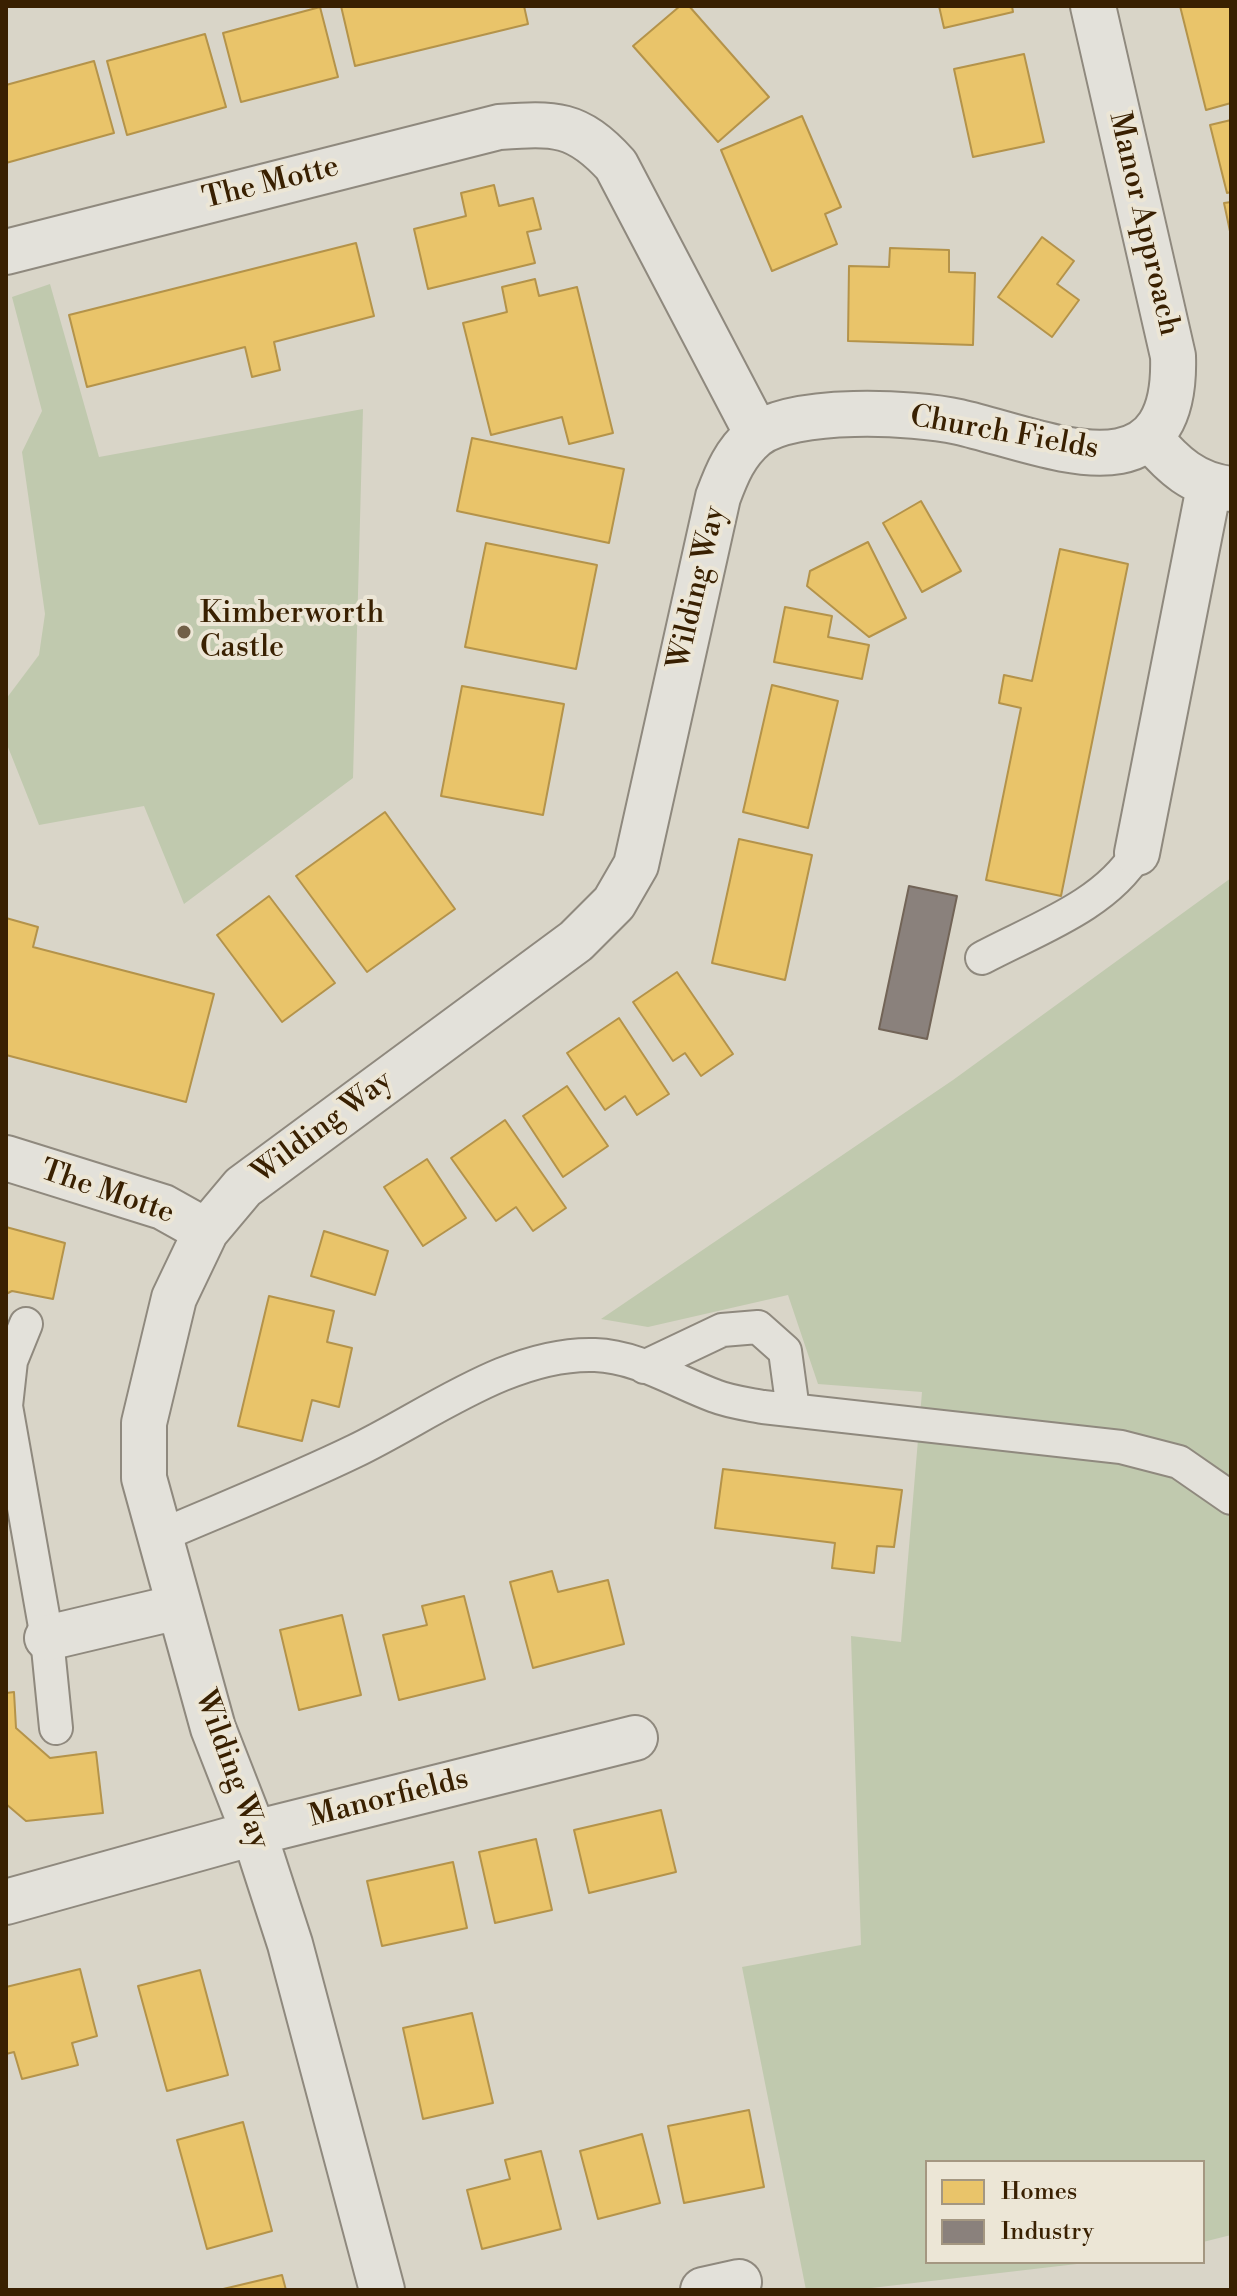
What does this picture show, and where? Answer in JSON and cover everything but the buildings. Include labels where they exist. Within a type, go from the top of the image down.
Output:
[{"type":"street","name":"Manor Approach","points":[[1093,6],[1173,356],[1174,387],[1167,413],[1150,438]]},
{"type":"street","name":"The Motte","points":[[6,252],[499,127],[537,125],[568,129],[593,139],[616,165],[757,434]]},
{"type":"street","name":"Church Fields","points":[[757,434],[793,420],[889,414],[957,421],[1093,456],[1127,450],[1150,438]]},
{"type":"street","name":"Wilding Way","points":[[382,2290],[290,1944],[254,1833],[213,1728],[178,1607],[144,1478],[144,1423],[174,1298],[206,1231],[243,1187],[576,941],[614,903],[636,865],[718,497],[732,460],[757,434]]},
{"type":"street","points":[[1137,853],[1220,488],[1174,466],[1150,438]]},
{"type":"street","name":"The Motte","points":[[6,1158],[163,1207],[206,1231]]},
{"type":"street","points":[[47,1638],[178,1607]]},
{"type":"street","name":"Manorfields","points":[[6,1902],[254,1833],[635,1738]]},
{"type":"lane","points":[[982,958],[1092,899],[1125,872],[1137,853]]},
{"type":"lane","points":[[26,1324],[11,1361],[6,1406],[47,1638],[56,1728]]},
{"type":"lane","points":[[644,1367],[722,1330],[758,1327],[785,1351],[793,1410]]},
{"type":"lane","points":[[160,1536],[330,1464],[400,1430],[480,1382],[553,1360],[596,1355],[644,1367],[718,1397],[793,1410],[1121,1447],[1179,1462],[1231,1498]]},
{"type":"green space","points":[[50,284],[99,457],[363,409],[353,778],[184,904],[144,806],[39,825],[6,742],[6,699],[39,655],[45,614],[22,452],[42,411],[12,297]]},
{"type":"green space","points":[[1231,878],[1231,2235],[1205,2242],[1205,2160],[925,2160],[925,2264],[1077,2264],[854,2290],[806,2290],[742,1967],[861,1945],[851,1636],[901,1642],[922,1392],[818,1384],[788,1295],[648,1327],[601,1319],[953,1080]]},
{"type":"place","name":"Kimberworth Castle","points":[[184,632]]}]
